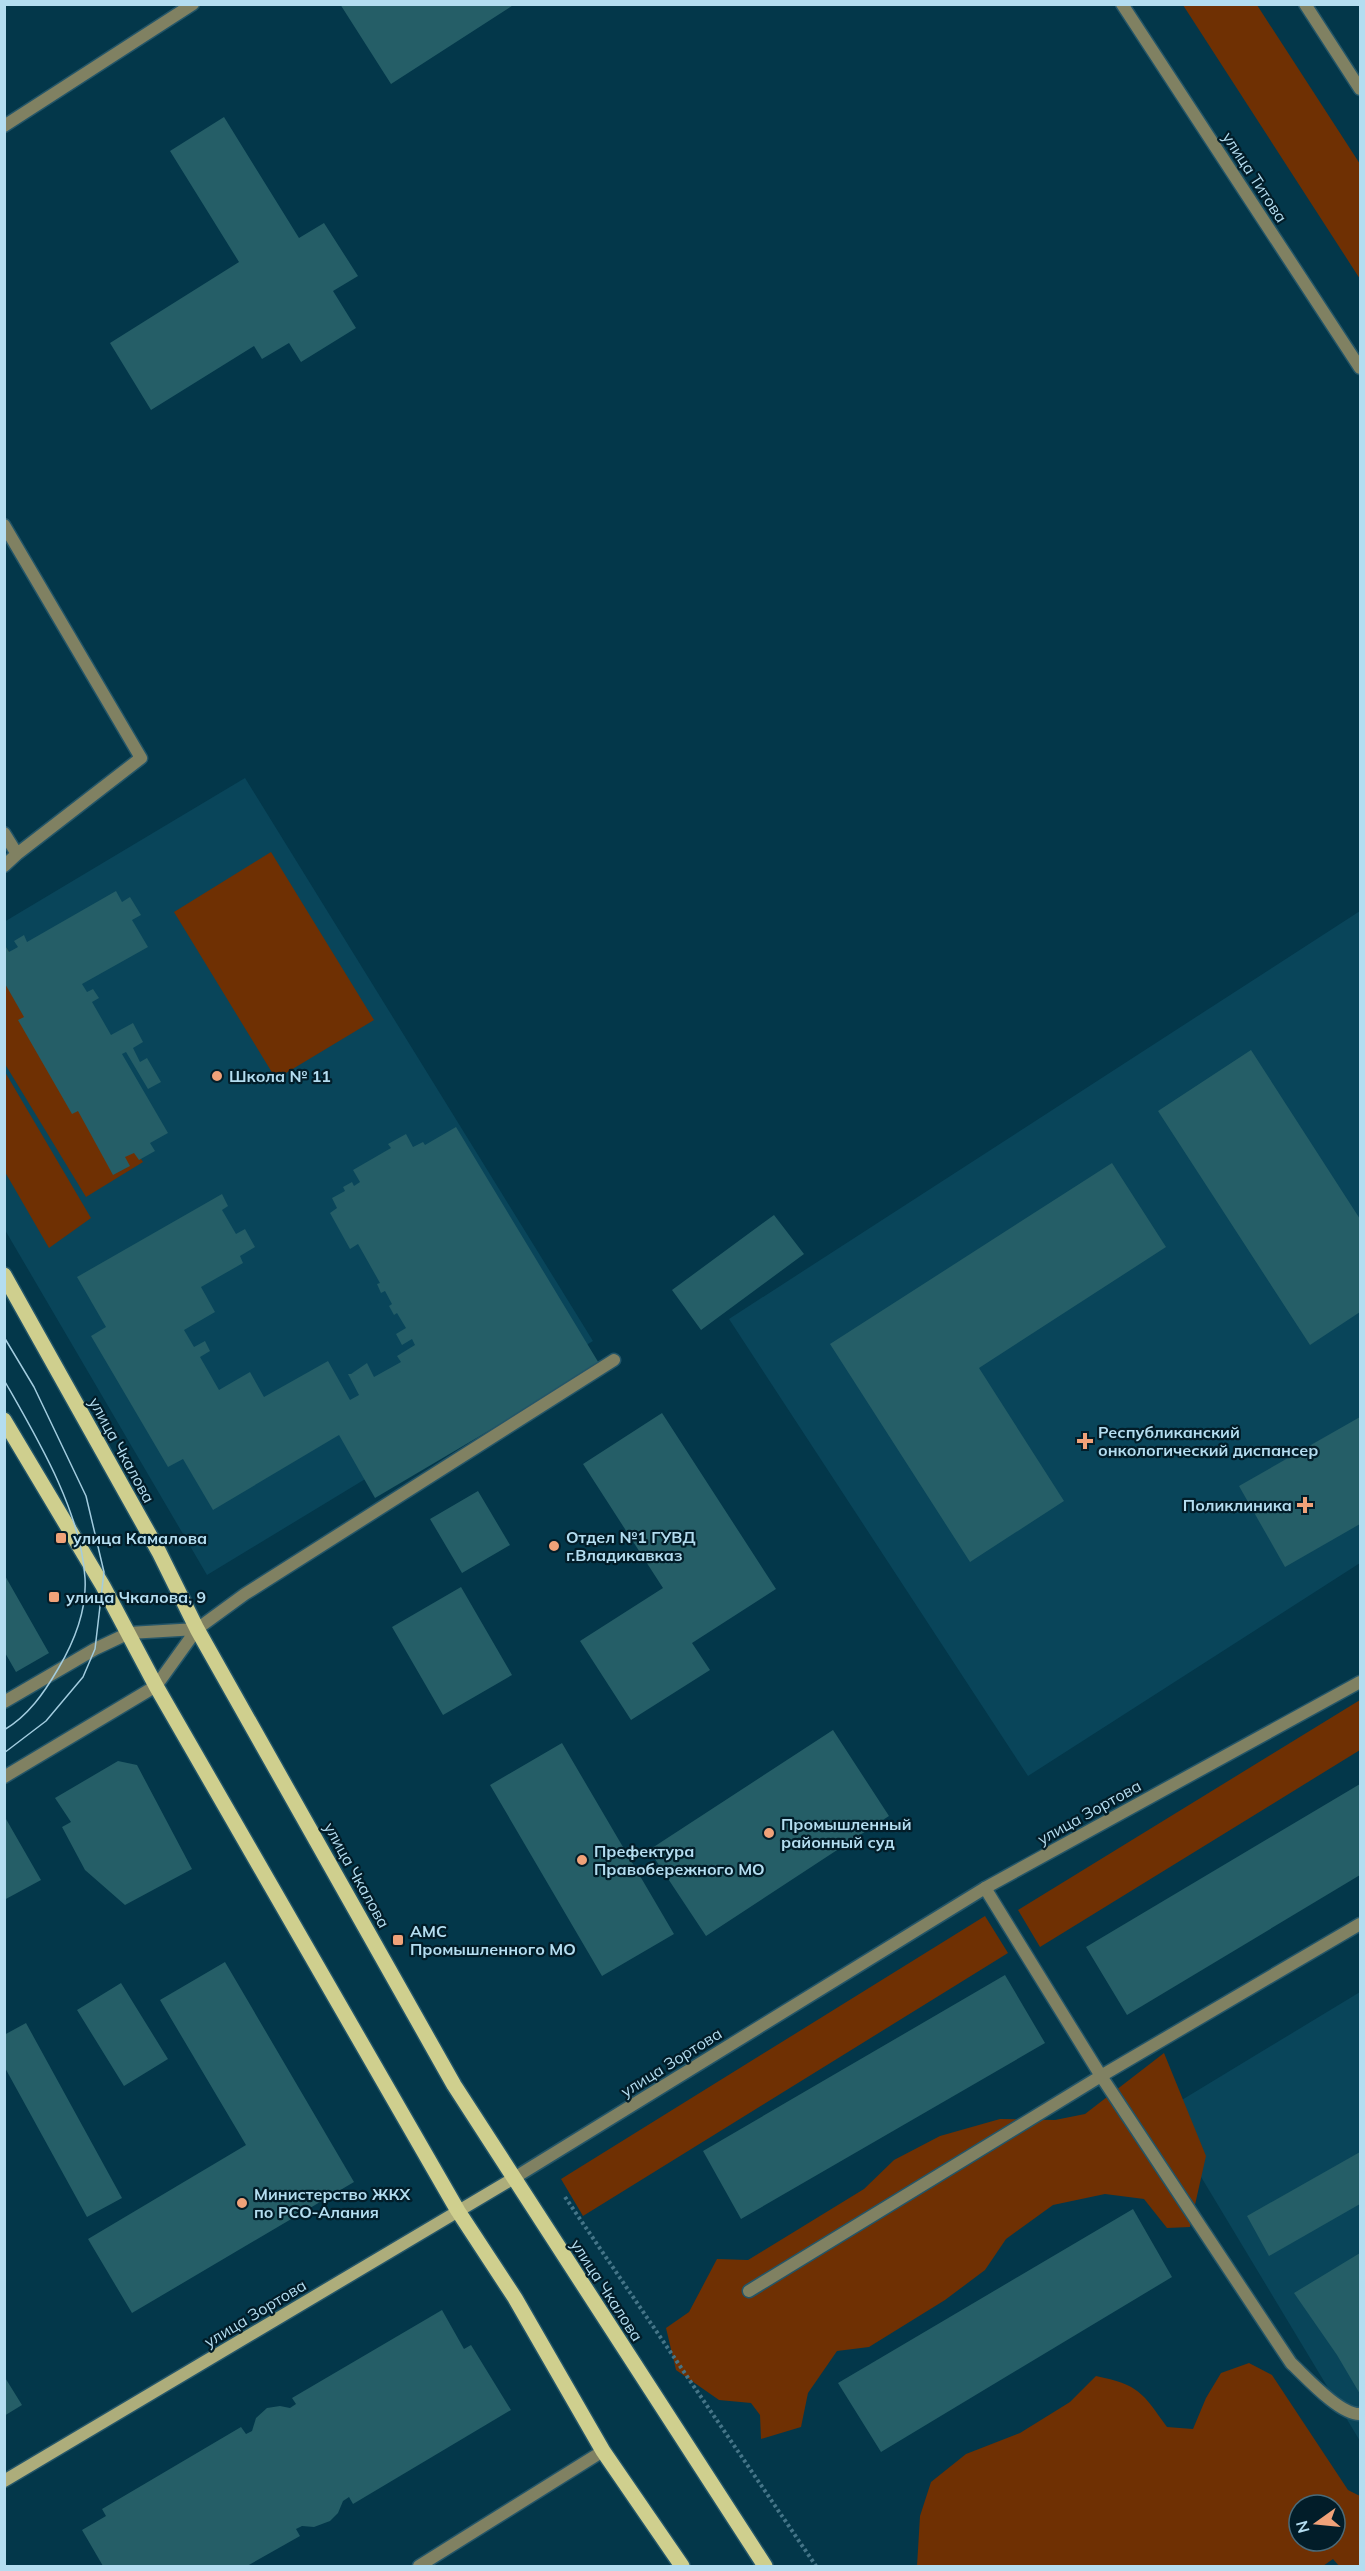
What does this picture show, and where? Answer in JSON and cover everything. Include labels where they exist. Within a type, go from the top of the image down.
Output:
[{"type":"main road","name":"улица Чкалова","points":[[4,1275],[159,1552],[197,1629],[454,2085],[765,2566]]},
{"type":"main road","points":[[4,1420],[129,1633],[156,1686],[458,2211],[515,2298],[603,2451],[682,2566]]},
{"type":"main road","name":"улица Зортова","points":[[4,2481],[514,2178]]},
{"type":"street","points":[[4,126],[193,4]]},
{"type":"street","name":"улица Титова","points":[[1122,4],[1360,368]]},
{"type":"street","points":[[1305,4],[1360,89]]},
{"type":"street","points":[[4,525],[141,758],[4,866]]},
{"type":"street","points":[[4,833],[17,854]]},
{"type":"street","points":[[4,1778],[156,1686],[197,1629],[255,1588],[614,1360]]},
{"type":"street","points":[[4,1702],[95,1649],[129,1633],[197,1629]]},
{"type":"street","name":"улица Зортова","points":[[514,2178],[985,1888],[1360,1682]]},
{"type":"street","points":[[985,1888],[1101,2076],[1291,2363],[1322,2393],[1354,2414],[1360,2414]]},
{"type":"street","points":[[749,2291],[1101,2076],[1360,1924]]},
{"type":"street","points":[[419,2566],[603,2451]]},
{"type":"path","points":[[565,2197],[816,2566]]},
{"type":"shaded area","points":[[1183,5],[1257,5],[1360,164],[1360,279]]},
{"type":"shaded area","name":"Школа № 11","points":[[245,778],[593,1341],[207,1575],[5,1230],[4,922]]},
{"type":"shaded area","points":[[271,852],[374,1020],[276,1079],[174,912]]},
{"type":"shaded area","name":"Республиканский онкологический диспансер","points":[[1360,911],[1360,1563],[1028,1776],[729,1319]]},
{"type":"shaded area","points":[[5,946],[143,1162],[86,1197],[5,1064]]},
{"type":"shaded area","points":[[5,1072],[91,1218],[49,1248],[5,1172]]},
{"type":"shaded area","points":[[1360,1700],[1360,1750],[1040,1947],[1018,1910]]},
{"type":"shaded area","points":[[985,1916],[1008,1953],[583,2216],[561,2179]]},
{"type":"shaded area","points":[[1360,1992],[1360,2441],[1162,2112]]},
{"type":"shaded area","points":[[1164,2053],[1206,2156],[1190,2227],[1167,2228],[1144,2199],[1105,2194],[1053,2205],[1006,2239],[985,2270],[945,2300],[869,2347],[837,2351],[808,2393],[801,2427],[761,2439],[760,2415],[751,2403],[719,2400],[676,2370],[666,2328],[689,2312],[717,2259],[748,2260],[864,2189],[894,2160],[940,2136],[1000,2119],[1055,2120],[1085,2114]]},
{"type":"shaded area","points":[[1249,2363],[1272,2375],[1348,2490],[1360,2496],[1360,2566],[1339,2566],[1333,2559],[1323,2566],[917,2566],[920,2516],[931,2482],[966,2454],[1020,2433],[1070,2402],[1096,2376],[1122,2383],[1138,2392],[1167,2427],[1193,2429],[1206,2398],[1221,2373]]},
{"type":"building","points":[[340,4],[515,4],[391,84]]},
{"type":"building","points":[[224,117],[299,238],[324,223],[358,276],[333,291],[356,328],[301,362],[289,343],[262,359],[254,346],[151,410],[110,343],[239,262],[170,151]]},
{"type":"building","points":[[116,891],[122,902],[130,897],[141,915],[132,920],[148,947],[82,984],[87,992],[93,989],[99,998],[92,1002],[111,1035],[133,1023],[143,1042],[133,1048],[140,1062],[147,1058],[161,1082],[148,1089],[126,1052],[122,1054],[168,1133],[150,1143],[155,1151],[139,1160],[134,1153],[125,1157],[130,1166],[113,1175],[78,1111],[72,1114],[18,1020],[24,1017],[4,982],[4,944],[9,952],[18,947],[14,941],[24,935],[27,942]]},
{"type":"building","points":[[1251,1050],[1360,1219],[1360,1312],[1310,1345],[1158,1111]]},
{"type":"building","points":[[456,1127],[600,1365],[375,1498],[339,1435],[213,1510],[183,1459],[168,1467],[91,1336],[106,1327],[77,1277],[222,1194],[228,1206],[222,1210],[236,1234],[245,1229],[255,1247],[240,1256],[243,1263],[201,1287],[215,1312],[184,1330],[194,1347],[205,1341],[210,1351],[200,1357],[219,1390],[250,1372],[264,1397],[328,1361],[350,1400],[359,1395],[348,1374],[367,1363],[374,1377],[401,1362],[397,1356],[415,1345],[412,1339],[402,1345],[396,1334],[406,1328],[397,1313],[394,1315],[389,1306],[392,1304],[385,1291],[381,1293],[377,1284],[380,1283],[358,1244],[350,1249],[330,1213],[337,1208],[332,1198],[345,1191],[343,1187],[352,1182],[354,1186],[360,1182],[353,1170],[391,1148],[388,1144],[406,1134],[413,1147],[423,1142],[425,1145]]},
{"type":"building","points":[[1112,1163],[1166,1247],[979,1368],[1064,1501],[970,1562],[830,1344]]},
{"type":"building","points":[[774,1215],[804,1254],[701,1330],[672,1290]]},
{"type":"building","points":[[662,1413],[776,1589],[692,1643],[710,1670],[631,1720],[580,1641],[663,1588],[583,1464]]},
{"type":"building","name":"Поликлиника","points":[[1360,1417],[1360,1524],[1285,1567],[1239,1486]]},
{"type":"building","points":[[478,1491],[510,1545],[462,1573],[430,1519]]},
{"type":"building","points":[[4,1574],[49,1653],[16,1672],[4,1651]]},
{"type":"building","points":[[461,1587],[512,1675],[443,1715],[392,1627]]},
{"type":"building","name":"Промышленный районный суд","points":[[833,1730],[889,1816],[706,1936],[649,1850]]},
{"type":"building","name":"Префектура Правобережного МО","points":[[562,1743],[674,1934],[602,1976],[490,1785]]},
{"type":"building","points":[[118,1761],[137,1765],[192,1869],[125,1905],[85,1870],[62,1827],[71,1822],[55,1798]]},
{"type":"building","points":[[1360,1784],[1360,1875],[1127,2015],[1086,1947]]},
{"type":"building","points":[[6,1819],[41,1880],[4,1900],[4,1820]]},
{"type":"building","points":[[225,1962],[354,2182],[132,2313],[88,2239],[246,2145],[160,2000]]},
{"type":"building","points":[[1005,1975],[1045,2043],[741,2219],[703,2151]]},
{"type":"building","points":[[121,1983],[168,2059],[124,2086],[77,2010]]},
{"type":"building","points":[[26,2023],[122,2198],[87,2217],[4,2066],[4,2035]]},
{"type":"building","points":[[1360,2152],[1360,2204],[1269,2256],[1247,2216]]},
{"type":"building","points":[[1133,2209],[1172,2277],[881,2452],[838,2383]]},
{"type":"building","points":[[1360,2253],[1360,2394],[1337,2355],[1294,2293]]},
{"type":"building","points":[[442,2310],[464,2349],[471,2345],[511,2410],[353,2504],[349,2497],[343,2501],[338,2513],[330,2521],[314,2527],[302,2526],[296,2529],[300,2536],[247,2566],[103,2566],[82,2530],[106,2516],[102,2509],[241,2427],[246,2434],[252,2431],[256,2418],[267,2408],[280,2406],[290,2408],[296,2404],[292,2398]]},
{"type":"building","points":[[4,2376],[22,2405],[4,2416]]},
{"type":"tram line","points":[[4,1337],[34,1387],[86,1496],[104,1572],[95,1649],[83,1677],[46,1721],[4,1753]]},
{"type":"tram line","points":[[4,1380],[43,1450],[66,1501],[82,1553],[85,1578],[82,1614],[58,1669],[35,1703],[21,1718],[4,1730]]},
{"type":"place","name":"Школа № 11","points":[[217,1076]]},
{"type":"place","name":"Республиканский онкологический диспансер","points":[[1085,1441]]},
{"type":"place","name":"Поликлиника","points":[[1305,1505]]},
{"type":"place","name":"улица Камалова","points":[[61,1538]]},
{"type":"place","name":"Отдел №1 ГУВД г.Владикавказ","points":[[554,1546]]},
{"type":"place","name":"улица Чкалова, 9","points":[[54,1597]]},
{"type":"place","name":"Промышленный районный суд","points":[[769,1833]]},
{"type":"place","name":"Префектура Правобережного МО","points":[[582,1860]]},
{"type":"place","name":"АМС Промышленного МО","points":[[398,1940]]},
{"type":"place","name":"Министерство ЖКХ по РСО-Алания","points":[[242,2203]]}]
